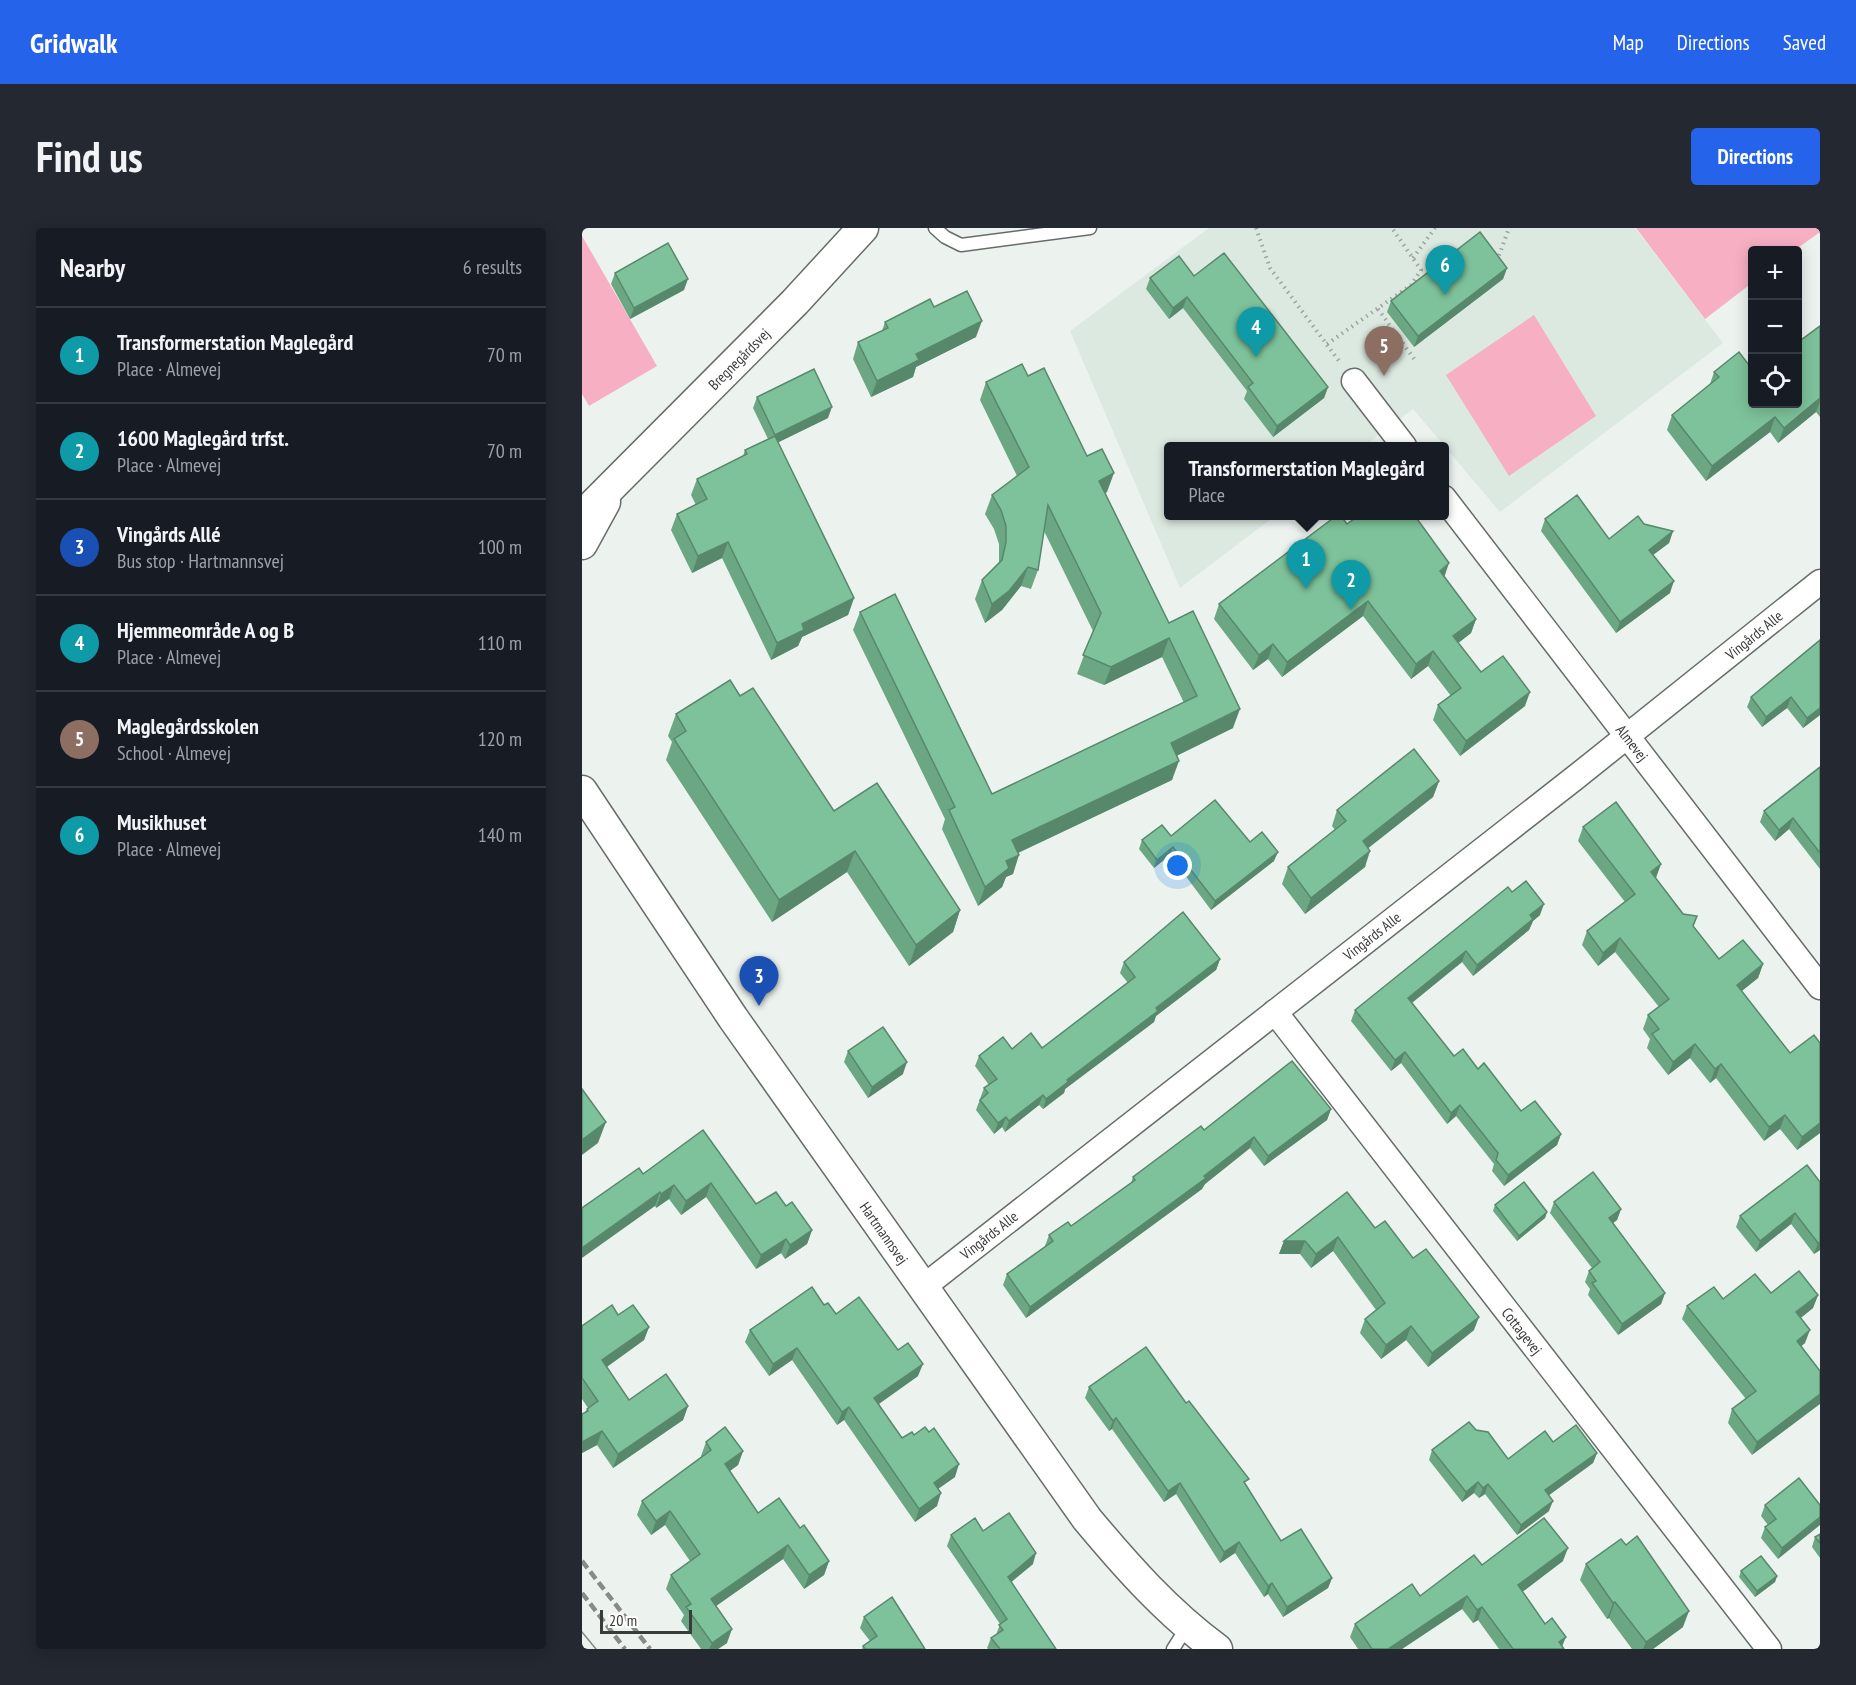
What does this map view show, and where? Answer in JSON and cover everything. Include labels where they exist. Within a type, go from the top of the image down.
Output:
[{"type":"street","name":"Bregnegårdsvej","points":[[614,487],[795,302],[863,228]]},
{"type":"street","points":[[1354,381],[1400,442]]},
{"type":"street","points":[[582,516],[614,487]]},
{"type":"street","points":[[582,544],[614,487]]},
{"type":"street","name":"Almevej","points":[[1449,505],[1820,987]]},
{"type":"street","name":"Vingårds Alle","points":[[922,1288],[1820,582]]},
{"type":"street","name":"Hartmannsvej","points":[[582,791],[734,1018],[922,1288],[1087,1519],[1134,1576],[1180,1638],[1216,1649]]},
{"type":"street","name":"Cottagevej","points":[[1275,1012],[1769,1649]]},
{"type":"lane","points":[[935,228],[945,237],[961,244],[1090,228]]},
{"type":"path","points":[[1256,228],[1270,268],[1354,381]]},
{"type":"path","points":[[1326,344],[1411,285],[1421,270],[1392,228]]},
{"type":"path","points":[[1413,258],[1435,228]]},
{"type":"path","points":[[1497,262],[1509,228]]},
{"type":"path","points":[[1378,309],[1415,360]]},
{"type":"shaded area","points":[[1209,228],[1635,228],[1723,343],[1500,512],[1449,452],[1449,442],[1441,442],[1413,409],[1369,442],[1164,442],[1164,520],[1270,520],[1180,588],[1070,331]]},
{"type":"shaded area","points":[[1636,228],[1820,228],[1820,232],[1801,246],[1748,246],[1748,286],[1705,319]]},
{"type":"shaded area","points":[[582,236],[657,366],[589,406],[582,394]]},
{"type":"shaded area","points":[[1534,315],[1596,416],[1509,476],[1446,375]]},
{"type":"building","points":[[1480,232],[1507,268],[1418,336],[1391,301]]},
{"type":"building","points":[[668,243],[688,279],[634,308],[615,273]]},
{"type":"building","points":[[1224,253],[1328,387],[1277,426],[1248,387],[1253,383],[1187,297],[1173,308],[1150,278],[1179,256],[1194,276]]},
{"type":"building","points":[[967,291],[982,321],[916,354],[919,360],[877,381],[858,342],[888,328],[885,322],[930,299],[934,307]]},
{"type":"building","points":[[1820,326],[1820,398],[1784,428],[1775,417],[1712,466],[1672,415],[1719,377],[1714,372],[1739,352],[1748,364],[1748,408],[1802,408],[1802,339]]},
{"type":"building","points":[[1022,364],[1028,376],[1044,368],[1087,456],[1102,449],[1114,473],[1099,481],[1169,623],[1193,611],[1240,709],[1171,743],[1179,761],[1012,840],[1019,855],[1006,861],[1009,868],[985,887],[949,810],[955,807],[860,612],[895,594],[992,794],[1197,696],[1169,638],[1111,667],[1083,655],[1101,613],[1048,505],[1038,570],[1028,567],[1009,591],[992,604],[982,580],[1002,560],[1006,542],[1006,526],[1001,510],[992,495],[1029,467],[986,382]]},
{"type":"building","points":[[814,369],[832,407],[775,435],[757,397]]},
{"type":"building","points":[[775,436],[854,598],[802,624],[804,630],[777,643],[728,542],[698,556],[677,514],[707,499],[697,479],[747,454],[745,450]]},
{"type":"building","points":[[1577,495],[1609,539],[1638,516],[1644,524],[1673,531],[1649,550],[1674,581],[1620,622],[1545,519]]},
{"type":"building","points":[[1331,520],[1344,520],[1347,524],[1352,520],[1418,520],[1449,563],[1440,571],[1476,619],[1453,636],[1481,672],[1503,656],[1530,692],[1466,741],[1438,705],[1461,688],[1433,651],[1416,664],[1368,601],[1287,662],[1273,644],[1259,655],[1219,604]]},
{"type":"building","points":[[1820,640],[1820,708],[1807,718],[1791,697],[1766,717],[1751,697]]},
{"type":"building","points":[[730,680],[740,696],[753,688],[834,811],[877,783],[960,910],[916,945],[855,851],[779,900],[674,739],[686,731],[676,714]]},
{"type":"building","points":[[1414,749],[1439,781],[1363,841],[1370,851],[1311,898],[1288,867],[1346,821],[1337,810]]},
{"type":"building","points":[[1820,767],[1820,853],[1793,818],[1779,830],[1764,811]]},
{"type":"building","points":[[1215,800],[1250,842],[1262,832],[1278,852],[1215,901],[1173,847],[1157,860],[1142,840],[1162,825],[1171,836]]},
{"type":"building","points":[[1616,802],[1661,864],[1651,872],[1683,914],[1697,916],[1693,926],[1719,959],[1743,940],[1763,964],[1737,985],[1790,1053],[1814,1035],[1820,1043],[1820,1123],[1802,1137],[1785,1115],[1769,1127],[1721,1064],[1715,1069],[1695,1044],[1673,1062],[1652,1034],[1659,1029],[1648,1015],[1669,999],[1620,938],[1603,953],[1587,931],[1635,894],[1583,827]]},
{"type":"building","points":[[1526,881],[1544,904],[1530,915],[1533,919],[1477,965],[1466,951],[1408,998],[1454,1056],[1463,1049],[1478,1069],[1484,1063],[1521,1111],[1535,1101],[1561,1134],[1508,1175],[1496,1160],[1498,1153],[1460,1105],[1451,1113],[1405,1052],[1395,1060],[1355,1010],[1508,887],[1512,892]]},
{"type":"building","points":[[1183,912],[1220,959],[1156,1008],[1158,1011],[1067,1080],[1068,1082],[1046,1099],[1043,1095],[1009,1121],[1006,1117],[998,1123],[980,1100],[988,1093],[984,1088],[997,1079],[979,1056],[1003,1037],[1012,1049],[1031,1033],[1042,1048],[1135,977],[1124,962]]},
{"type":"building","points":[[883,1027],[907,1062],[872,1087],[848,1051]]},
{"type":"building","points":[[1292,1061],[1331,1109],[1268,1156],[1254,1137],[1204,1176],[1206,1178],[1030,1307],[1007,1274],[1053,1241],[1049,1235],[1068,1222],[1071,1226],[1135,1180],[1133,1177],[1201,1126],[1204,1130]]},
{"type":"building","points":[[582,1089],[606,1122],[582,1140]]},
{"type":"building","points":[[703,1130],[756,1204],[776,1192],[786,1206],[792,1202],[812,1230],[790,1245],[786,1239],[761,1255],[711,1183],[686,1201],[674,1185],[661,1194],[660,1192],[582,1248],[582,1208],[639,1168],[643,1174]]},
{"type":"building","points":[[1807,1165],[1820,1182],[1820,1242],[1818,1243],[1795,1213],[1760,1241],[1740,1216]]},
{"type":"building","points":[[1593,1172],[1621,1209],[1609,1218],[1665,1293],[1622,1324],[1592,1283],[1596,1281],[1589,1271],[1600,1262],[1554,1202]]},
{"type":"building","points":[[1524,1182],[1547,1212],[1519,1236],[1495,1205]]},
{"type":"building","points":[[1347,1192],[1375,1228],[1385,1221],[1413,1258],[1426,1249],[1479,1317],[1432,1353],[1411,1326],[1386,1345],[1365,1319],[1385,1303],[1338,1237],[1316,1254],[1305,1241],[1284,1241]]},
{"type":"building","points":[[1799,1271],[1818,1295],[1796,1312],[1810,1330],[1797,1341],[1820,1371],[1820,1394],[1757,1442],[1732,1409],[1756,1391],[1687,1306],[1714,1287],[1723,1299],[1755,1274],[1771,1293]]},
{"type":"building","points":[[812,1287],[824,1305],[828,1303],[836,1314],[859,1297],[898,1350],[908,1343],[923,1364],[874,1398],[902,1438],[912,1432],[914,1435],[925,1427],[929,1432],[934,1428],[959,1464],[934,1483],[941,1493],[919,1509],[849,1407],[842,1412],[797,1348],[773,1364],[750,1330]]},
{"type":"building","points":[[612,1305],[618,1315],[633,1305],[649,1327],[602,1360],[629,1400],[666,1374],[688,1406],[618,1454],[602,1431],[582,1442],[582,1414],[598,1401],[582,1378],[582,1326]]},
{"type":"building","points":[[1146,1347],[1186,1403],[1189,1401],[1249,1479],[1244,1482],[1281,1541],[1301,1529],[1332,1578],[1287,1607],[1272,1583],[1268,1586],[1239,1542],[1224,1552],[1180,1483],[1168,1491],[1116,1418],[1113,1421],[1089,1387]]},
{"type":"building","points":[[1469,1422],[1476,1430],[1488,1432],[1508,1459],[1545,1431],[1553,1442],[1576,1425],[1597,1453],[1545,1490],[1553,1501],[1521,1525],[1488,1484],[1483,1488],[1478,1482],[1466,1492],[1432,1450]]},
{"type":"building","points":[[725,1427],[743,1451],[725,1464],[758,1513],[779,1498],[800,1528],[804,1525],[829,1561],[809,1575],[788,1545],[711,1599],[732,1629],[712,1643],[686,1607],[691,1604],[671,1575],[700,1554],[670,1511],[656,1521],[642,1501],[711,1450],[706,1442]]},
{"type":"building","points":[[1799,1478],[1820,1505],[1820,1517],[1782,1548],[1765,1527],[1776,1519],[1765,1505]]},
{"type":"building","points":[[1009,1513],[1036,1553],[1008,1577],[1056,1649],[1000,1649],[991,1638],[1003,1630],[999,1625],[1007,1619],[951,1535],[975,1518],[983,1531]]},
{"type":"building","points":[[1544,1518],[1568,1548],[1518,1585],[1545,1624],[1552,1618],[1566,1637],[1559,1642],[1564,1649],[1513,1649],[1482,1607],[1477,1610],[1467,1596],[1388,1649],[1372,1649],[1355,1624],[1412,1584],[1420,1596],[1474,1555],[1482,1565]]},
{"type":"building","points":[[1637,1536],[1689,1611],[1646,1642],[1615,1602],[1613,1603],[1586,1564],[1621,1539],[1626,1545]]},
{"type":"building","points":[[1761,1556],[1777,1576],[1757,1591],[1741,1571]]},
{"type":"building","points":[[892,1597],[925,1649],[865,1649],[863,1646],[877,1636],[864,1617]]},
{"type":"tram line","points":[[582,1632],[596,1649]]},
{"type":"railway","points":[[582,1561],[650,1649]]},
{"type":"railway","points":[[582,1593],[625,1649]]},
{"type":"place","name":"Musikhuset","points":[[1445,295]]},
{"type":"place","name":"Hjemmeområde A og B","points":[[1256,357]]},
{"type":"place","name":"Maglegårdsskolen","points":[[1384,376]]},
{"type":"place","name":"Transformerstation Maglegård","points":[[1306,589]]},
{"type":"place","name":"1600 Maglegård trfst.","points":[[1351,610]]},
{"type":"place","name":"Vingårds Allé","points":[[759,1006]]}]
